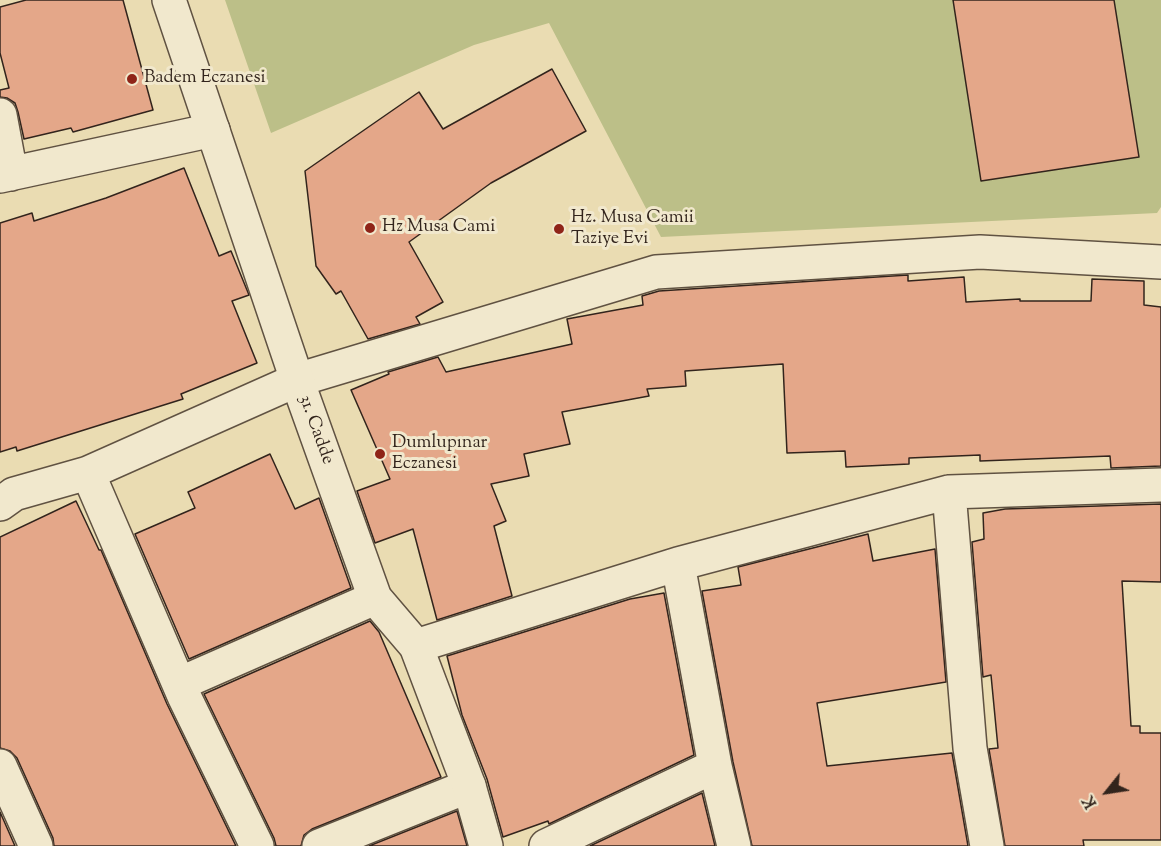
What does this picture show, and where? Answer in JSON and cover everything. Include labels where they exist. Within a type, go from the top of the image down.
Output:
[{"type":"street","name":"31. Cadde","points":[[170,0],[297,380],[375,598],[416,646],[469,786],[486,846]]},
{"type":"street","points":[[0,115],[5,175],[213,130]]},
{"type":"street","points":[[4,498],[88,473],[297,380],[656,272],[980,252],[1161,262]]},
{"type":"street","points":[[88,473],[179,684],[257,846]]},
{"type":"street","points":[[416,646],[678,564],[949,492],[1161,486]]},
{"type":"street","points":[[949,492],[970,748],[987,846]]},
{"type":"street","points":[[678,564],[715,766],[734,846]]},
{"type":"street","points":[[179,684],[375,598]]},
{"type":"street","points":[[0,766],[36,846]]},
{"type":"street","points":[[546,846],[715,766]]},
{"type":"street","points":[[319,846],[469,786]]},
{"type":"green space","points":[[225,0],[1161,0],[1161,207],[1157,213],[661,237],[549,23],[474,45],[271,133]]},
{"type":"building","points":[[26,0],[123,0],[153,110],[73,132],[71,128],[24,139],[15,103],[0,97],[0,90],[9,88],[0,53],[0,7]]},
{"type":"building","points":[[953,0],[1114,0],[1139,157],[981,181]]},
{"type":"building","points":[[552,69],[586,131],[491,183],[409,242],[443,302],[416,317],[420,324],[368,339],[341,291],[336,294],[316,266],[305,171],[419,92],[443,129]]},
{"type":"building","points":[[184,168],[219,256],[231,251],[249,295],[232,301],[257,363],[181,394],[183,399],[17,451],[16,447],[0,452],[0,223],[32,213],[34,221],[106,198]]},
{"type":"building","points":[[908,275],[908,281],[964,277],[966,302],[1020,299],[1020,301],[1091,301],[1092,279],[1144,281],[1144,305],[1161,307],[1161,466],[1111,468],[1110,456],[980,461],[980,455],[909,458],[909,464],[846,467],[845,451],[787,453],[783,364],[685,371],[686,386],[647,389],[649,396],[562,412],[570,444],[524,454],[529,476],[491,484],[506,521],[494,526],[512,596],[437,620],[413,529],[375,543],[357,491],[390,479],[351,390],[389,374],[388,372],[438,357],[446,372],[572,344],[567,319],[643,305],[642,296],[659,291]]},
{"type":"building","points":[[270,454],[295,509],[319,498],[351,588],[189,659],[135,534],[195,508],[188,492]]},
{"type":"building","points":[[76,501],[101,550],[167,704],[236,846],[54,846],[53,838],[17,758],[10,751],[0,748],[0,537]]},
{"type":"building","points":[[1161,504],[1161,582],[1122,581],[1131,726],[1140,726],[1140,733],[1161,733],[1161,840],[1083,840],[1084,846],[1005,846],[989,749],[998,748],[991,675],[983,677],[972,542],[984,539],[983,513],[1005,509]]},
{"type":"building","points":[[868,534],[873,561],[935,549],[946,682],[817,703],[827,766],[952,753],[968,846],[752,846],[733,762],[702,591],[741,585],[738,567]]},
{"type":"building","points":[[664,593],[694,755],[549,824],[548,821],[503,837],[487,779],[462,715],[447,656],[630,599]]},
{"type":"building","points":[[370,621],[379,632],[441,777],[312,829],[304,835],[301,846],[276,846],[204,694]]},
{"type":"building","points":[[702,793],[715,846],[590,846]]},
{"type":"building","points":[[457,811],[467,846],[369,846]]},
{"type":"building","points":[[0,812],[15,846],[0,846]]},
{"type":"place","name":"Badem Eczanesi","points":[[132,79]]},
{"type":"place","name":"Hz Musa Cami","points":[[370,228]]},
{"type":"place","name":"Hz. Musa Camii Taziye Evi","points":[[559,229]]},
{"type":"place","name":"Dumlupınar Eczanesi","points":[[380,454]]}]
